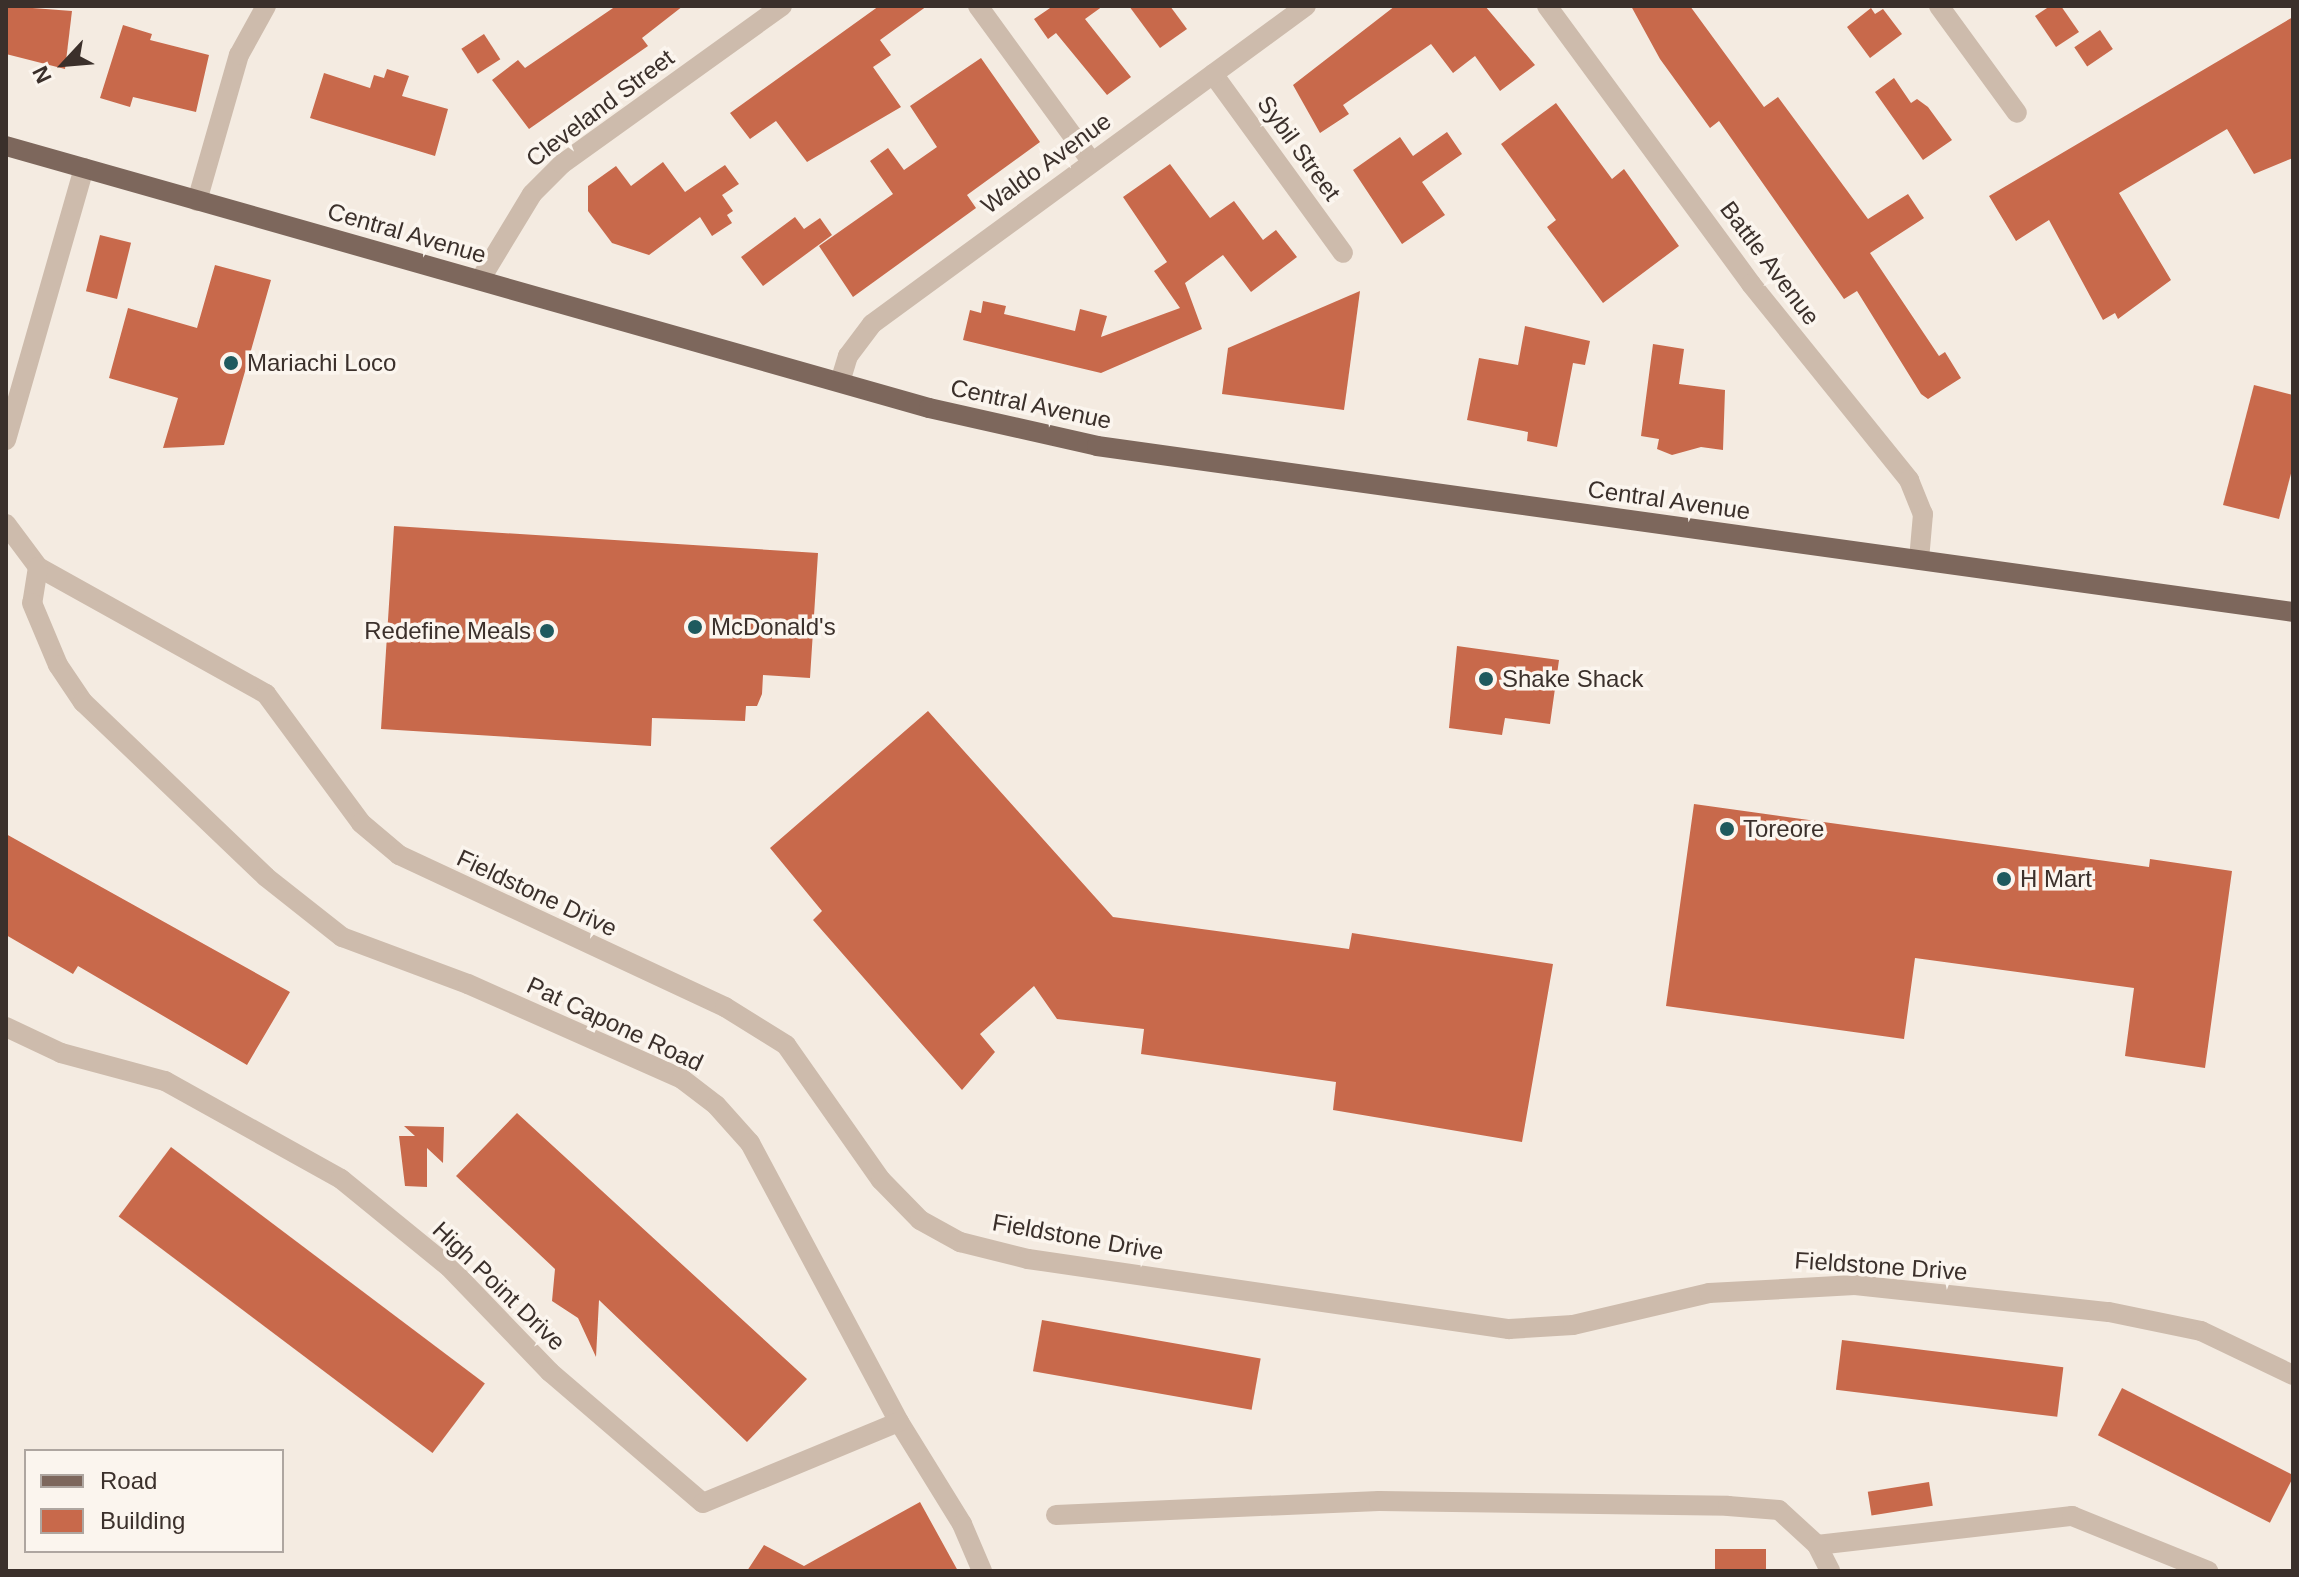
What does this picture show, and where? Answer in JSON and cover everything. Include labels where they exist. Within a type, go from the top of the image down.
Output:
[{"type":"main road","name":"Central Avenue","points":[[6,146],[840,382],[1097,446],[2293,612]]},
{"type":"street","points":[[197,201],[239,55],[266,6]]},
{"type":"street","name":"Cleveland Street","points":[[480,280],[519,212],[554,171],[782,6]]},
{"type":"street","points":[[978,6],[1091,161]]},
{"type":"street","name":"Waldo Avenue","points":[[840,382],[848,356],[872,324],[1306,6]]},
{"type":"street","name":"Battle Avenue","points":[[1547,6],[1751,284],[1909,480],[1923,514],[1919,560]]},
{"type":"street","points":[[1939,6],[2017,113]]},
{"type":"street","name":"Sybil Street","points":[[1213,74],[1343,253]]},
{"type":"street","points":[[6,440],[84,168]]},
{"type":"street","name":"Fieldstone Drive","points":[[6,524],[38,567],[266,694],[361,823],[399,855],[725,1007],[786,1045],[881,1180],[920,1220],[960,1242],[1028,1259],[1509,1329],[1573,1325],[1709,1293],[1855,1285],[2125,1315],[2201,1331],[2293,1375]]},
{"type":"street","name":"Pat Capone Road","points":[[38,567],[32,603],[58,665],[128,749],[266,877],[342,937],[468,984],[682,1079],[716,1105],[750,1143],[899,1422],[962,1524],[982,1571]]},
{"type":"street","name":"High Point Drive","points":[[6,1027],[61,1053],[165,1081],[341,1179],[449,1267],[550,1372],[703,1503],[899,1422]]},
{"type":"street","points":[[1056,1515],[1379,1501],[1728,1506],[1779,1510],[1817,1545],[1830,1571]]},
{"type":"street","points":[[1817,1545],[2072,1516],[2208,1571]]},
{"type":"building","points":[[6,6],[72,11],[65,69],[6,54]]},
{"type":"building","points":[[616,6],[683,6],[642,38],[648,46],[529,129],[492,80],[518,60],[525,68]]},
{"type":"building","points":[[879,6],[927,6],[880,40],[891,55],[873,67],[901,107],[807,162],[776,121],[750,139],[730,113]]},
{"type":"building","points":[[1053,6],[1103,6],[1085,19],[1131,77],[1107,95],[1056,33],[1048,39],[1034,19]]},
{"type":"building","points":[[1129,6],[1170,6],[1187,29],[1160,48]]},
{"type":"building","points":[[1395,6],[1485,6],[1535,65],[1500,91],[1475,56],[1453,73],[1431,44],[1343,105],[1349,114],[1320,133],[1293,85]]},
{"type":"building","points":[[1631,6],[1690,6],[1764,107],[1778,97],[1868,219],[1908,194],[1924,218],[1870,253],[1939,356],[1945,352],[1961,378],[1928,399],[1921,394],[1857,291],[1844,299],[1719,121],[1710,128],[1660,59]]},
{"type":"building","points":[[2050,6],[2061,6],[2079,32],[2056,47],[2035,16]]},
{"type":"building","points":[[1871,8],[1875,14],[1883,9],[1902,34],[1870,58],[1847,27]]},
{"type":"building","points":[[2293,17],[2293,158],[2254,174],[2227,129],[2119,193],[2171,280],[2118,319],[2115,313],[2103,320],[2049,220],[2016,241],[1989,196]]},
{"type":"building","points":[[123,25],[152,34],[150,40],[209,55],[196,112],[133,97],[130,107],[100,98]]},
{"type":"building","points":[[2100,30],[2113,49],[2087,66],[2074,47]]},
{"type":"building","points":[[484,34],[500,59],[478,74],[461,49]]},
{"type":"building","points":[[981,58],[1040,142],[967,195],[976,208],[853,297],[819,246],[893,194],[870,161],[888,148],[904,170],[937,147],[910,106]]},
{"type":"building","points":[[387,69],[409,76],[402,96],[448,109],[435,156],[310,118],[324,73],[370,88],[374,75],[384,78]]},
{"type":"building","points":[[1894,78],[1911,103],[1917,99],[1928,107],[1952,140],[1923,160],[1875,92]]},
{"type":"building","points":[[1556,103],[1612,179],[1624,169],[1679,246],[1603,303],[1547,227],[1556,220],[1501,144]]},
{"type":"building","points":[[1447,132],[1462,154],[1422,182],[1445,215],[1402,244],[1353,170],[1400,137],[1413,156]]},
{"type":"building","points":[[663,162],[685,192],[725,165],[739,184],[722,195],[733,211],[727,215],[732,223],[712,236],[700,217],[649,255],[612,243],[588,211],[588,186],[616,166],[631,186]]},
{"type":"building","points":[[1170,164],[1210,218],[1234,201],[1263,240],[1276,230],[1297,257],[1251,292],[1223,255],[1185,283],[1202,329],[1101,373],[963,340],[970,310],[981,313],[983,301],[1006,306],[1004,314],[1075,331],[1080,309],[1107,316],[1101,337],[1180,308],[1154,271],[1167,262],[1123,197]]},
{"type":"building","points":[[795,217],[804,229],[820,218],[832,235],[763,286],[741,257]]},
{"type":"building","points":[[100,235],[131,243],[117,299],[86,291]]},
{"type":"building","points":[[215,265],[271,280],[224,445],[163,448],[178,398],[109,378],[128,308],[197,328]]},
{"type":"building","points":[[1360,291],[1344,410],[1222,394],[1228,348]]},
{"type":"building","points":[[1525,326],[1590,341],[1585,365],[1573,363],[1557,447],[1527,441],[1528,432],[1467,420],[1479,358],[1518,365]]},
{"type":"building","points":[[1653,344],[1684,349],[1679,384],[1725,390],[1723,450],[1701,447],[1672,455],[1657,449],[1659,439],[1641,436]]},
{"type":"building","points":[[2254,385],[2293,395],[2293,466],[2279,519],[2223,505]]},
{"type":"building","points":[[394,526],[818,553],[810,678],[763,675],[762,694],[757,706],[746,706],[745,721],[652,718],[651,746],[381,729]]},
{"type":"building","points":[[1457,646],[1559,660],[1550,724],[1505,718],[1502,735],[1449,728]]},
{"type":"building","points":[[928,711],[1113,917],[1349,949],[1352,933],[1553,964],[1522,1142],[1333,1110],[1336,1082],[1141,1054],[1144,1029],[1057,1019],[1034,986],[980,1034],[995,1052],[962,1090],[813,920],[822,911],[770,848]]},
{"type":"building","points":[[1694,804],[2149,867],[2150,859],[2232,871],[2205,1068],[2125,1056],[2134,988],[1915,958],[1904,1039],[1666,1006]]},
{"type":"building","points":[[6,834],[290,992],[247,1065],[78,966],[73,974],[6,935]]},
{"type":"building","points":[[517,1113],[807,1379],[747,1442],[599,1300],[596,1357],[578,1318],[552,1301],[555,1269],[456,1176]]},
{"type":"building","points":[[404,1126],[444,1127],[443,1163],[427,1148],[427,1187],[405,1186],[399,1136],[415,1136]]},
{"type":"building","points":[[171,1147],[485,1384],[433,1453],[119,1216]]},
{"type":"building","points":[[1042,1320],[1261,1359],[1252,1410],[1033,1371]]},
{"type":"building","points":[[1842,1340],[2063,1367],[2057,1417],[1836,1390]]},
{"type":"building","points":[[2122,1388],[2293,1475],[2270,1523],[2098,1435]]},
{"type":"building","points":[[1929,1482],[1933,1506],[1872,1515],[1868,1492]]},
{"type":"building","points":[[920,1502],[958,1571],[747,1571],[764,1545],[804,1566]]},
{"type":"building","points":[[1715,1549],[1766,1549],[1766,1571],[1715,1571]]},
{"type":"place","name":"Mariachi Loco","points":[[231,363]]},
{"type":"place","name":"McDonald's","points":[[695,627]]},
{"type":"place","name":"Redefine Meals","points":[[547,631]]},
{"type":"place","name":"Shake Shack","points":[[1486,679]]},
{"type":"place","name":"Toreore","points":[[1727,829]]},
{"type":"place","name":"H Mart","points":[[2004,879]]}]
